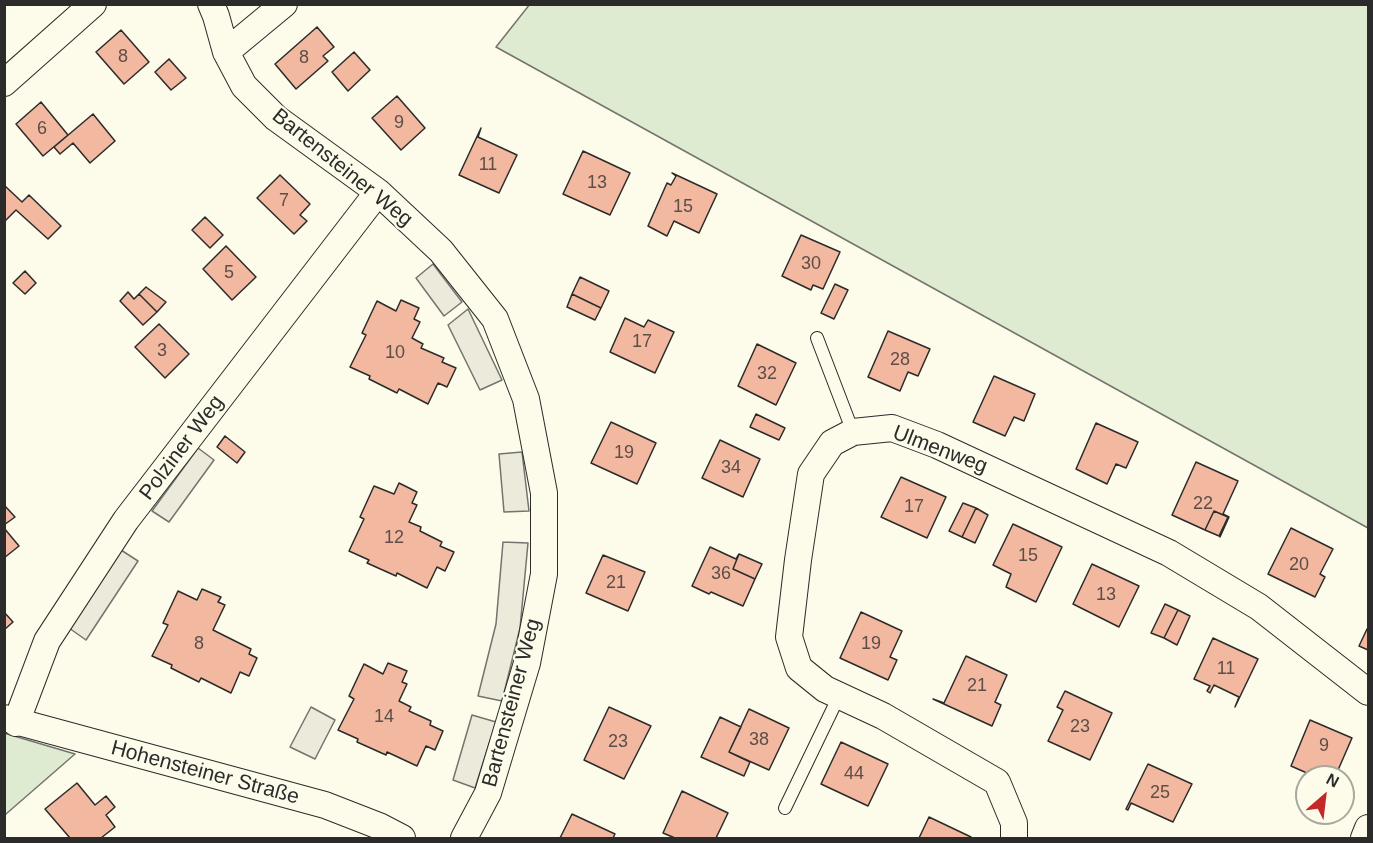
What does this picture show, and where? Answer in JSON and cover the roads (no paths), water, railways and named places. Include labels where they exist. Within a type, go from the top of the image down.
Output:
[{"type":"street","points":[[4,83],[93,4]]},
{"type":"street","name":"Bartensteiner Weg","points":[[211,4],[226,52],[244,86],[276,118],[378,192],[441,251],[495,319],[526,399],[544,493],[544,574],[527,663],[488,793],[465,838]]},
{"type":"street","points":[[226,52],[284,4]]},
{"type":"street","name":"Polziner Weg","points":[[10,720],[47,641],[126,520],[378,192]]},
{"type":"street","name":"Ulmenweg","points":[[1014,838],[1014,823],[997,782],[883,716],[825,689],[799,669],[789,638],[811,474],[832,443],[853,432],[892,428],[928,441],[1169,553],[1259,607],[1368,692]]},
{"type":"street","name":"Hohensteiner Straße","points":[[10,720],[325,805],[379,826],[402,838]]},
{"type":"street","points":[[1364,838],[1368,828]]},
{"type":"lane","points":[[817,338],[853,432]]},
{"type":"lane","points":[[785,808],[839,696]]}]
